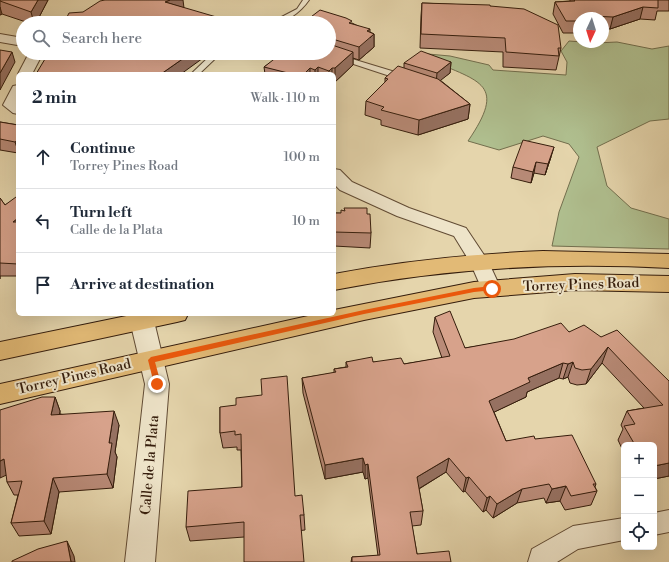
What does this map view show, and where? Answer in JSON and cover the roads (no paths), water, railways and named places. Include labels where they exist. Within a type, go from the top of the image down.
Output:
[{"type":"main road","name":"Torrey Pines Road","points":[[336,282],[380,272],[479,261],[560,257],[614,257],[669,261]]},
{"type":"main road","name":"Torrey Pines Road","points":[[0,394],[364,312],[474,290],[575,282],[669,284]]},
{"type":"main road","points":[[0,351],[167,316]]},
{"type":"street","points":[[0,38],[16,41]]},
{"type":"street","points":[[26,72],[32,60]]},
{"type":"street","points":[[16,93],[10,105],[16,109]]},
{"type":"street","points":[[336,176],[346,186],[403,212],[460,232],[479,261],[492,289]]},
{"type":"street","name":"Calle de la Plata","points":[[140,562],[157,384],[142,321]]},
{"type":"street","points":[[657,523],[669,521]]},
{"type":"street","points":[[541,560],[574,538],[621,530]]},
{"type":"lane","points":[[287,16],[299,10],[306,0]]},
{"type":"lane","points":[[336,57],[406,79]]},
{"type":"lane","points":[[197,72],[210,60]]}]
